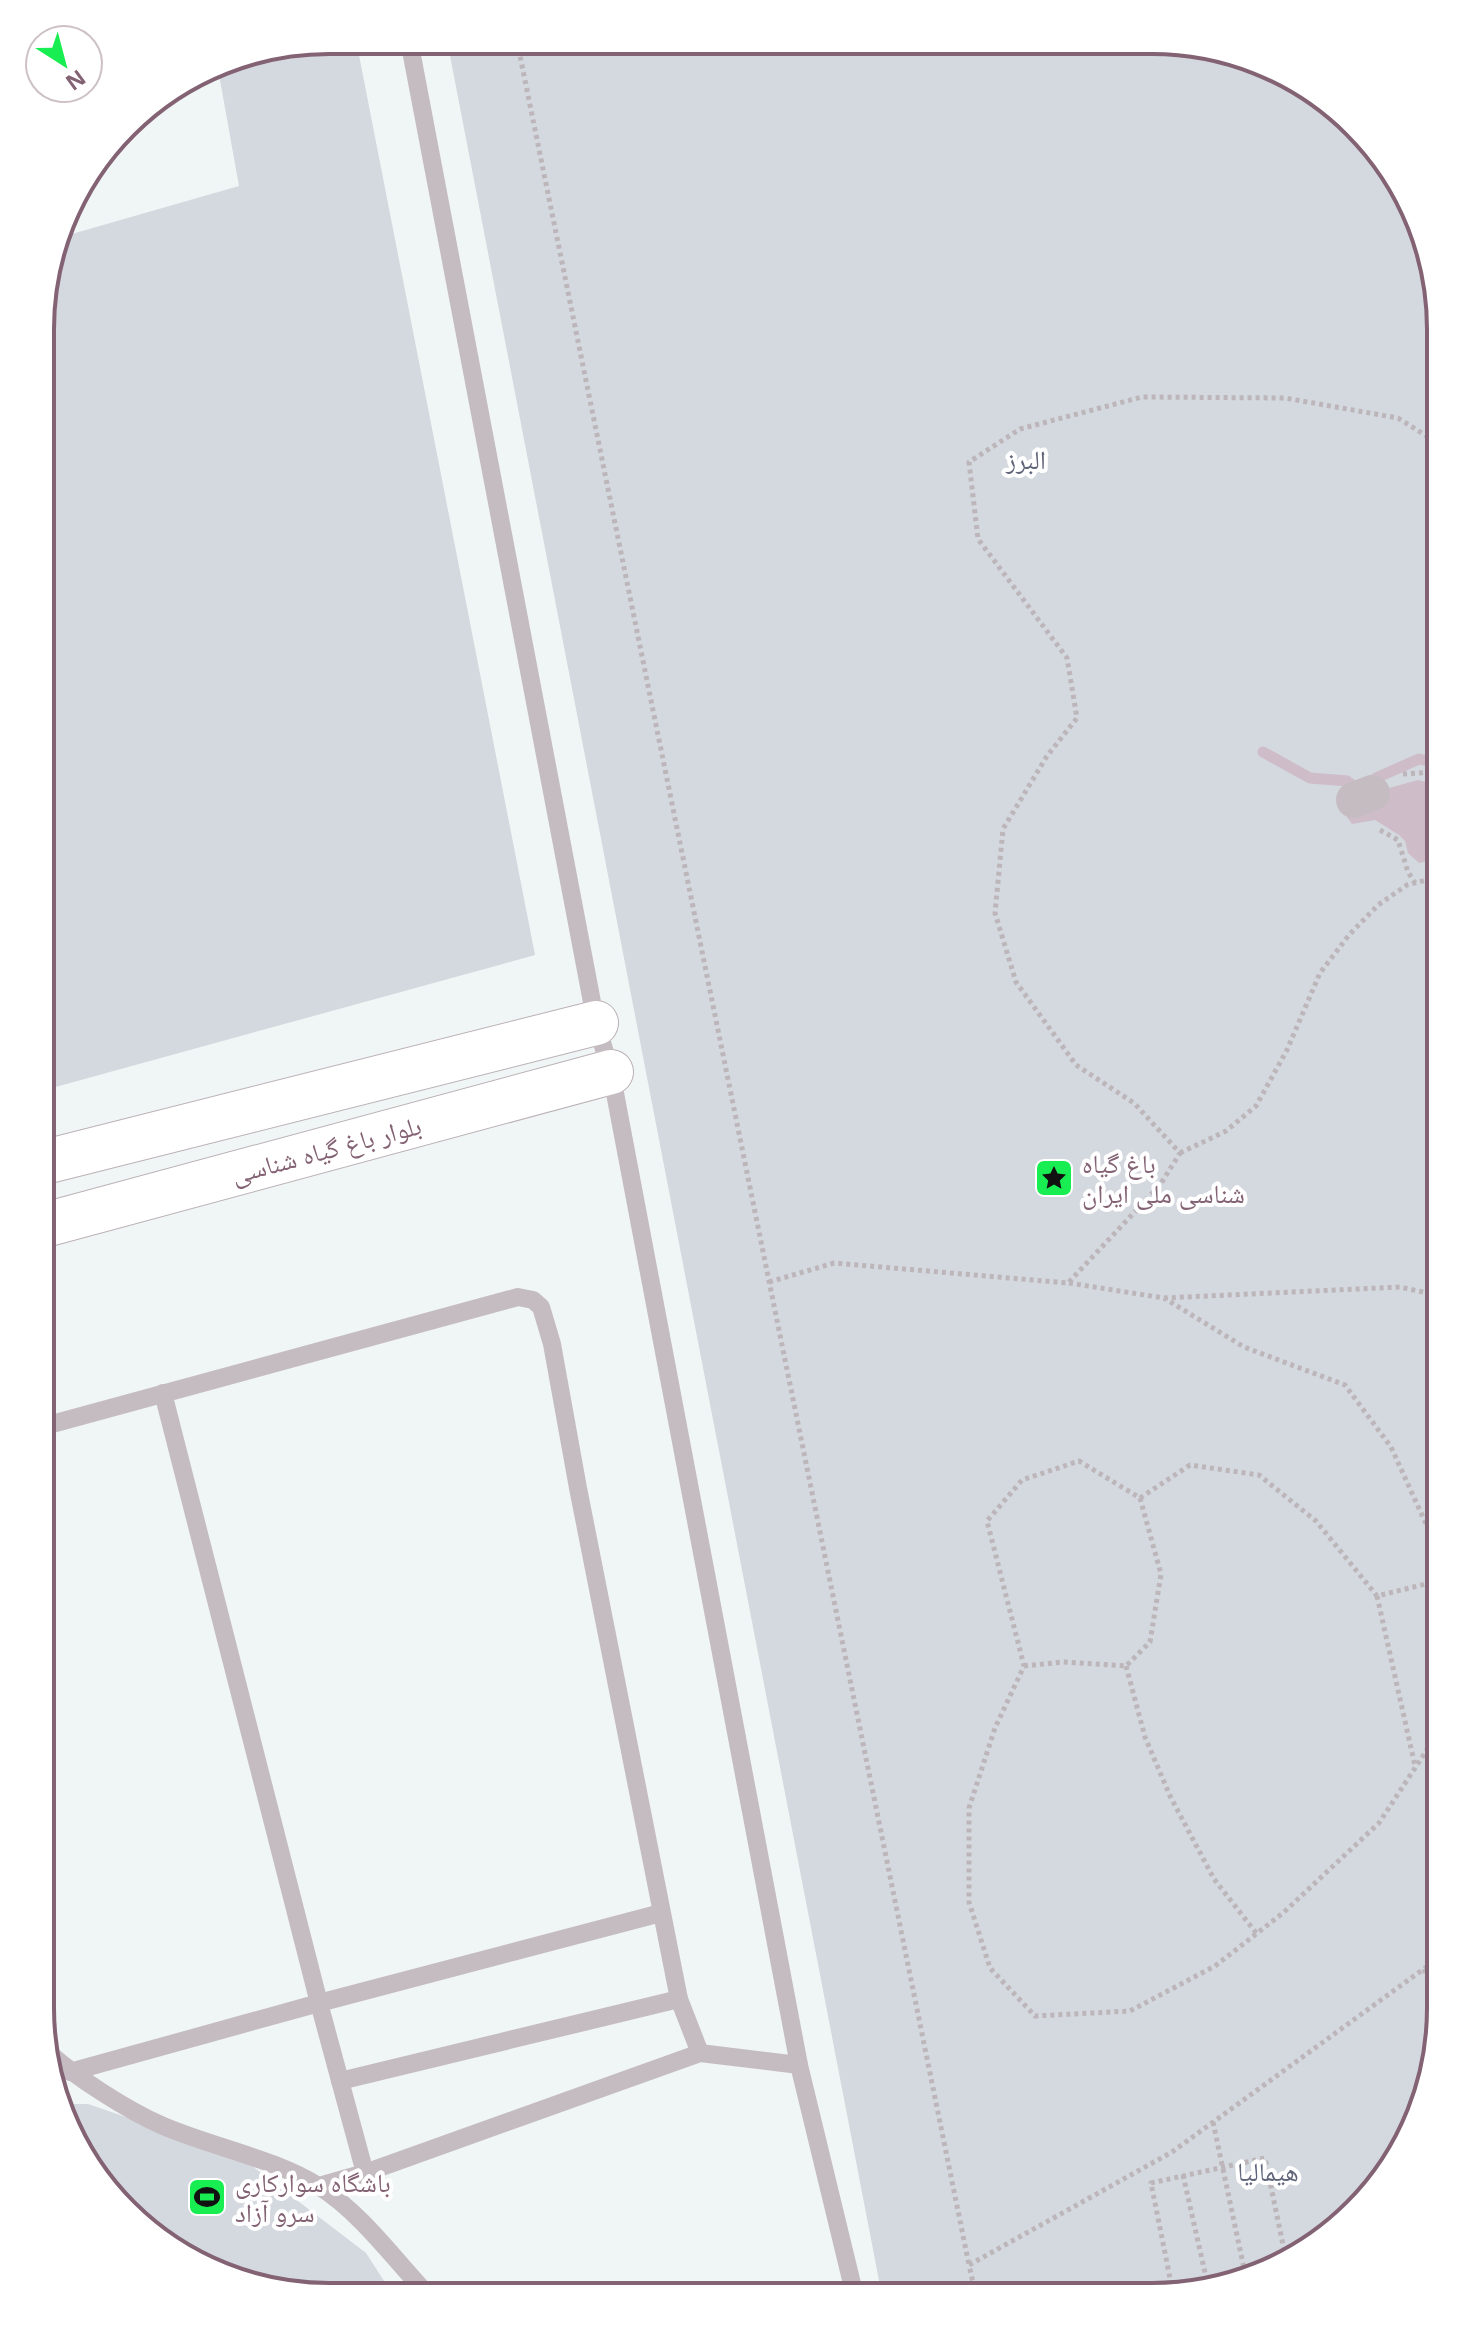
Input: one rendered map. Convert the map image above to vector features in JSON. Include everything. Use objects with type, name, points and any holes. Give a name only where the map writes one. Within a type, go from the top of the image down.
[{"type":"street","points":[[54,1160],[596,1023]]},
{"type":"street","name":"بلوار باغ گیاه شناسی","points":[[54,1222],[611,1072]]},
{"type":"lane","points":[[412,55],[596,1023],[611,1072],[799,2065],[852,2283]]},
{"type":"lane","points":[[54,1423],[518,1297],[533,1300],[541,1307],[552,1344],[679,1999],[700,2053]]},
{"type":"lane","points":[[163,1393],[365,2173]]},
{"type":"lane","points":[[70,2072],[661,1913]]},
{"type":"lane","points":[[340,2081],[679,1999]]},
{"type":"lane","points":[[319,2186],[365,2173],[700,2053],[799,2065]]},
{"type":"lane","points":[[59,2062],[70,2072],[161,2125],[248,2155],[319,2186],[349,2209],[417,2283]]},
{"type":"path","points":[[520,55],[973,2283]]},
{"type":"path","points":[[1180,1153],[1134,1103],[1076,1065],[1016,982],[999,927],[995,913],[1003,829],[1047,756],[1077,718],[1067,658],[978,539],[969,462],[1020,429],[1142,397],[1285,398],[1398,418],[1427,436]]},
{"type":"path","points":[[1363,796],[1345,807],[1343,816],[1348,825],[1356,829],[1373,828],[1398,840],[1408,872],[1415,883]]},
{"type":"path","points":[[1068,1283],[1160,1185],[1180,1153],[1226,1131],[1256,1106],[1287,1050],[1320,973],[1349,935],[1378,905],[1407,885],[1427,882]]},
{"type":"path","points":[[769,1282],[834,1263],[1068,1283],[1164,1298],[1400,1287],[1426,1293]]},
{"type":"path","points":[[1164,1298],[1244,1347],[1345,1385],[1391,1447],[1426,1521]]},
{"type":"path","points":[[1024,1666],[1063,1662],[1126,1666],[1150,1642],[1161,1574],[1140,1498],[1079,1461],[1022,1480],[987,1521],[1024,1666],[995,1728],[969,1808],[969,1902],[990,1968],[1035,2016],[1130,2011],[1215,1966],[1283,1913],[1379,1823],[1426,1751]]},
{"type":"path","points":[[1140,1498],[1190,1465],[1259,1475],[1316,1521],[1377,1596],[1415,1768]]},
{"type":"path","points":[[1377,1596],[1426,1584]]},
{"type":"path","points":[[1126,1666],[1145,1737],[1170,1796],[1214,1879],[1257,1934]]},
{"type":"path","points":[[969,2265],[1172,2152],[1424,1969],[1426,1974]]},
{"type":"path","points":[[1213,2122],[1244,2267]]},
{"type":"path","points":[[1171,2282],[1151,2183],[1265,2158],[1284,2249]]},
{"type":"path","points":[[1183,2175],[1206,2278]]},
{"type":"green space","name":"باغ گیاه‌ شناسی ملی ایران","points":[[1152,54],[1188,56],[1223,63],[1290,91],[1347,134],[1390,191],[1406,224],[1422,275],[1427,329],[1426,2026],[1422,2062],[1399,2130],[1370,2176],[1347,2203],[1320,2226],[1290,2246],[1257,2262],[1223,2274],[1188,2281],[879,2283],[450,55]]},
{"type":"green space","points":[[359,55],[535,955],[54,1087],[54,329],[56,293],[63,258],[71,234],[239,186],[220,77],[275,59]]},
{"type":"green space","name":"باشگاه سوارکاری سرو آزاد","points":[[72,2104],[88,2104],[239,2156],[366,2253],[385,2283],[293,2281],[258,2274],[191,2246],[134,2203],[111,2176],[91,2146]]},
{"type":"shaded area","points":[[1418,780],[1427,782],[1427,861],[1419,863],[1408,853],[1405,841],[1399,835],[1375,820],[1352,824],[1347,817],[1350,811],[1389,788]]},
{"type":"waterway","points":[[1263,752],[1310,778],[1347,781],[1360,791]]},
{"type":"waterway","points":[[1368,786],[1376,778],[1419,759],[1427,761]]},
{"type":"place","name":"باغ گیاه‌ شناسی ملی ایران","points":[[1054,1178]]},
{"type":"place","name":"باشگاه سوارکاری سرو آزاد","points":[[207,2197]]},
{"type":"park label","name":"البرز","points":[[1026,459]]},
{"type":"park label","name":"هیمالیا","points":[[1268,2171]]}]
